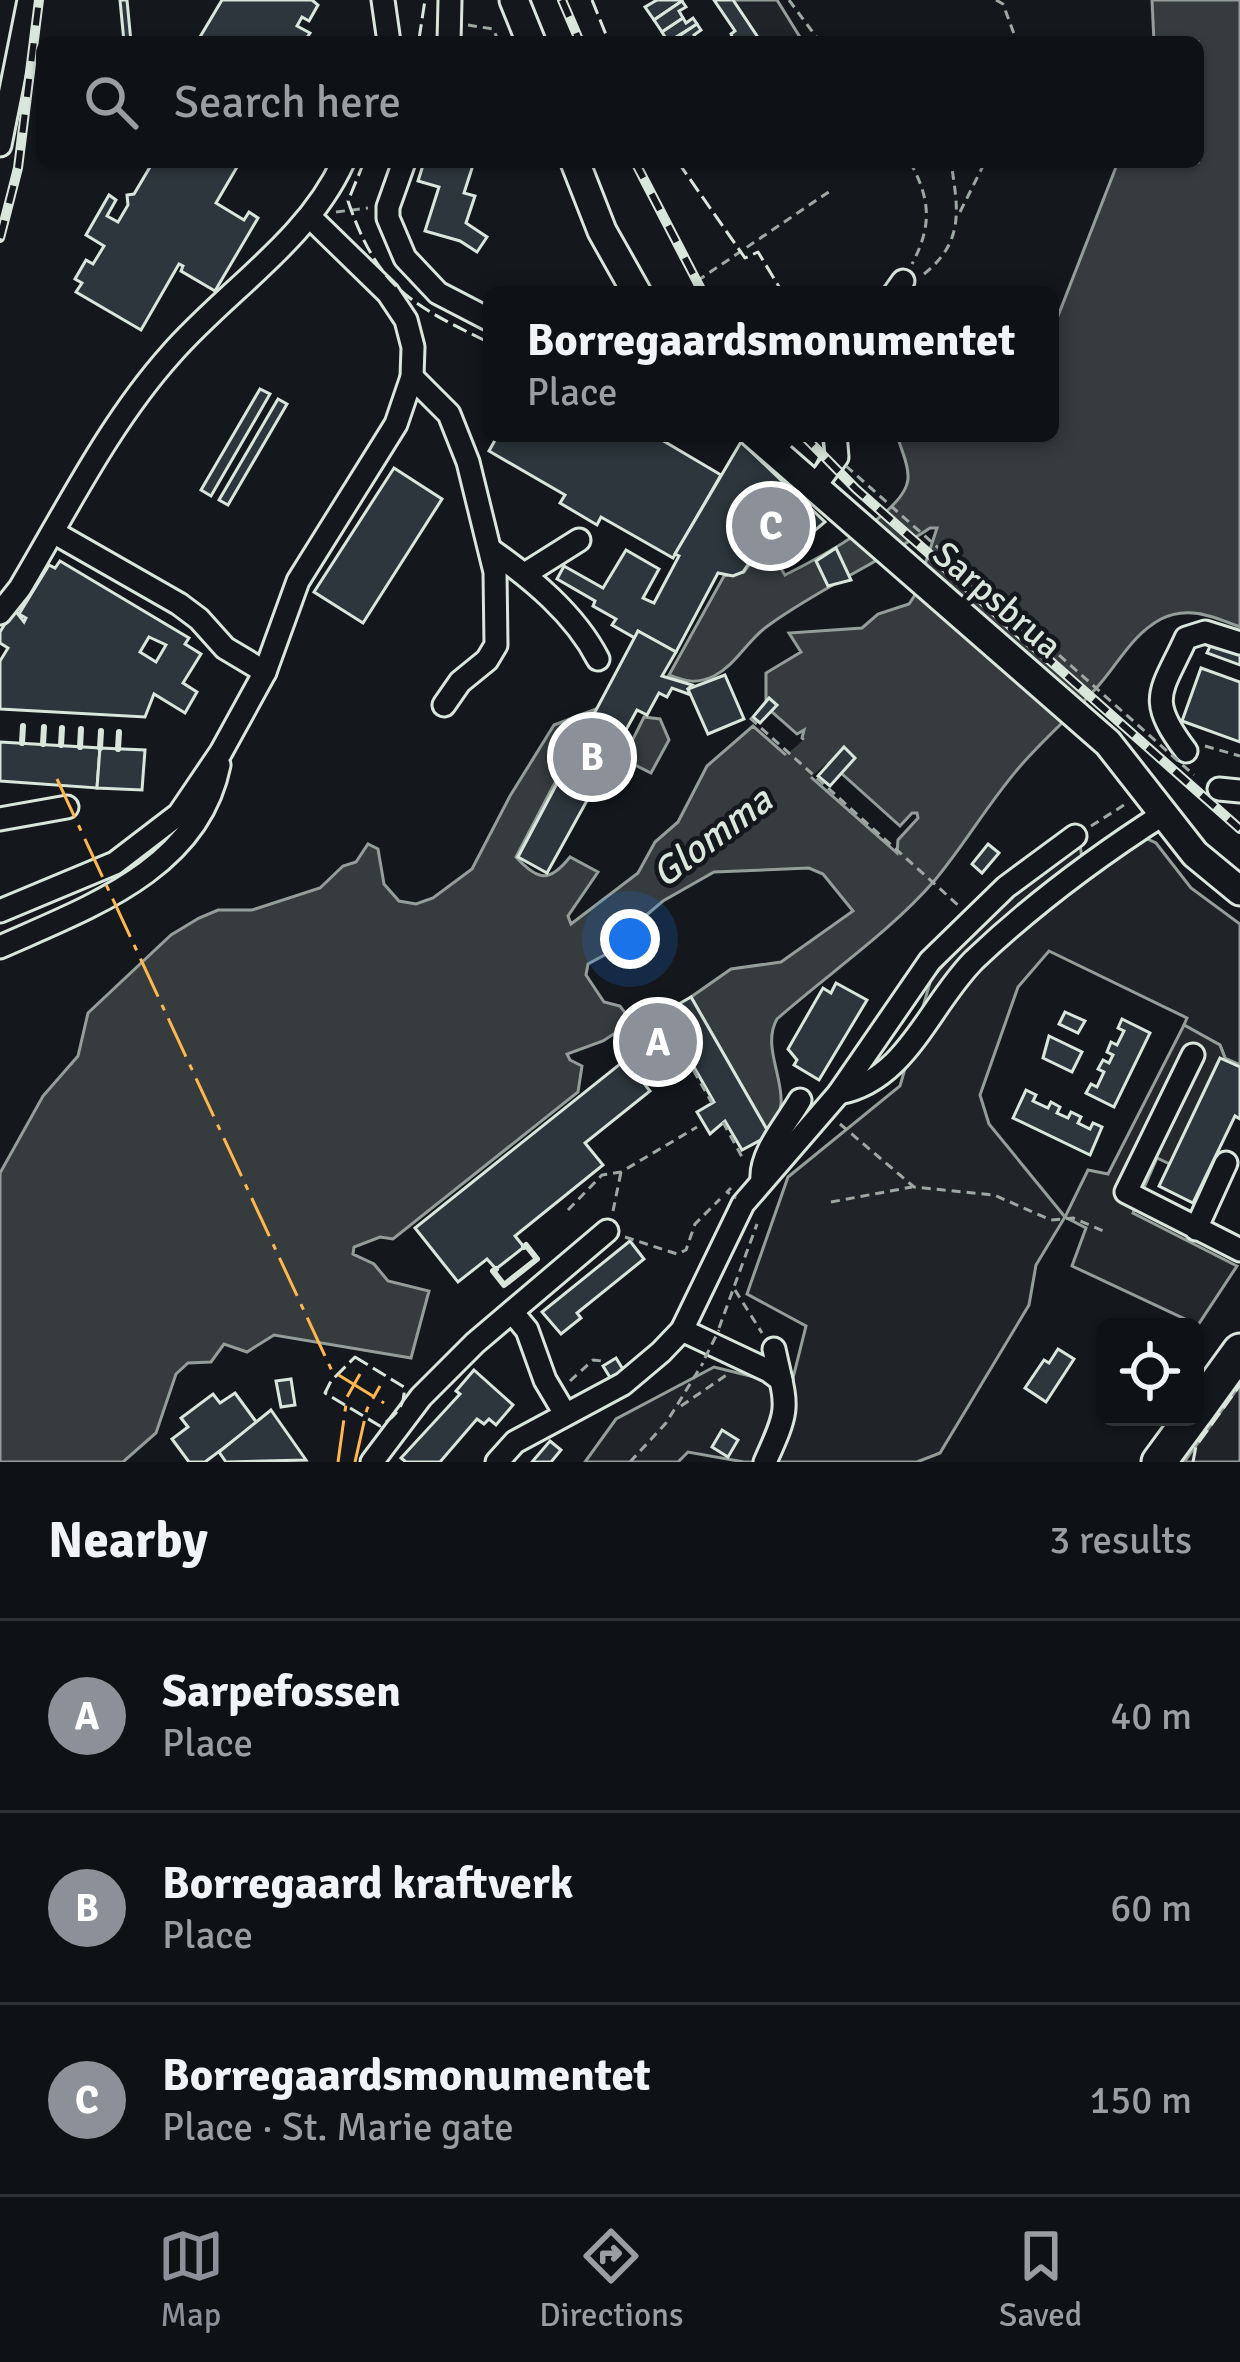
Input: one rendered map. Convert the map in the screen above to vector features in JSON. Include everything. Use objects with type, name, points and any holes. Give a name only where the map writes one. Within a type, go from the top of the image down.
[{"type":"highway","points":[[1204,1401],[1240,1351]]},
{"type":"highway","points":[[1159,1462],[1186,1426]]},
{"type":"main road","points":[[514,0],[529,36]]},
{"type":"main road","points":[[577,168],[602,231],[633,286]]},
{"type":"main road","name":"Sarpsbrua","points":[[763,442],[1108,743],[1195,854],[1240,891]]},
{"type":"street","points":[[0,146],[28,0]]},
{"type":"street","points":[[383,0],[388,36]]},
{"type":"street","points":[[449,36],[450,0]]},
{"type":"street","points":[[0,613],[139,394],[171,354],[310,218],[340,168]]},
{"type":"street","points":[[402,168],[388,218],[406,258],[438,293],[483,316]]},
{"type":"street","points":[[0,911],[95,872],[150,839],[179,814],[266,672],[298,581],[397,424],[412,377],[413,347],[406,320],[388,293],[310,218]]},
{"type":"street","points":[[412,377],[449,414],[468,462],[491,550],[496,645],[444,705]]},
{"type":"street","points":[[815,486],[837,457],[836,442]]},
{"type":"street","points":[[53,532],[179,604],[224,648],[266,672]]},
{"type":"street","points":[[525,574],[579,540]]},
{"type":"street","points":[[491,550],[525,574],[580,629],[598,659]]},
{"type":"street","points":[[1186,751],[1165,720],[1160,695],[1186,638],[1205,632],[1240,644]]},
{"type":"street","points":[[0,947],[97,906],[155,865],[200,822],[213,793],[221,752]]},
{"type":"street","points":[[0,819],[67,807]]},
{"type":"street","points":[[839,1093],[860,1089],[901,1059],[970,964],[1026,913],[1083,866],[1165,813]]},
{"type":"street","points":[[763,1170],[825,1112],[930,961],[1006,887],[1075,836]]},
{"type":"street","points":[[1193,1055],[1126,1192],[1240,1250]]},
{"type":"street","points":[[497,1462],[560,1403],[623,1384],[682,1330],[732,1222],[800,1100]]},
{"type":"street","points":[[1196,1229],[1226,1162]]},
{"type":"street","points":[[372,1462],[421,1397],[607,1231]]},
{"type":"street","points":[[512,1312],[527,1330],[545,1380],[560,1403]]},
{"type":"street","points":[[682,1330],[781,1380]]},
{"type":"street","points":[[765,1462],[785,1418],[787,1399],[774,1349]]},
{"type":"path","points":[[789,0],[816,36]]},
{"type":"path","points":[[996,0],[1003,4],[1015,36]]},
{"type":"path","points":[[485,28],[493,29],[497,36]]},
{"type":"path","points":[[899,286],[925,239],[928,222],[928,205],[913,168]]},
{"type":"path","points":[[952,168],[959,213]]},
{"type":"path","points":[[902,286],[928,272],[941,257],[983,168]]},
{"type":"path","points":[[697,281],[833,189]]},
{"type":"path","points":[[310,218],[388,207]]},
{"type":"path","points":[[846,466],[1194,775]]},
{"type":"path","points":[[750,718],[973,918]]},
{"type":"path","points":[[1186,751],[1212,747],[1240,756]]},
{"type":"path","points":[[1075,836],[1132,799]]},
{"type":"path","points":[[672,1052],[686,1057],[712,1103]]},
{"type":"path","points":[[825,1112],[914,1186]]},
{"type":"path","points":[[621,1172],[621,1189],[607,1231],[677,1254],[686,1250],[695,1224],[717,1201],[763,1170],[723,1122]]},
{"type":"path","points":[[568,1210],[602,1175],[621,1172],[697,1127]]},
{"type":"path","points":[[831,1202],[914,1186],[994,1195],[1051,1220],[1073,1218],[1106,1232]]},
{"type":"path","points":[[731,1188],[727,1192],[736,1198]]},
{"type":"path","points":[[630,1462],[675,1411],[705,1358],[758,1222]]},
{"type":"path","points":[[734,1288],[774,1349]]},
{"type":"path","points":[[560,1403],[593,1360],[602,1360]]},
{"type":"path","points":[[675,1411],[747,1360]]},
{"type":"shaded area","points":[[733,0],[777,0],[799,36],[757,36]]},
{"type":"shaded area","points":[[1143,837],[1156,843],[1191,888],[1240,924],[1240,1065],[1225,1058],[1220,1045],[1184,1025],[1187,1018],[1049,951],[1018,987],[980,1095],[989,1124],[1065,1217],[1036,1265],[1029,1305],[940,1453],[917,1462],[744,1462],[688,1452],[678,1462],[585,1462],[616,1419],[714,1367],[791,1386],[806,1326],[747,1294],[788,1177],[900,1086],[931,979],[1011,894],[1080,844],[1084,874]]},
{"type":"shaded area","points":[[1184,1025],[1220,1045],[1225,1058],[1174,1166],[1157,1158],[1133,1213],[1237,1266],[1203,1318],[1183,1318],[1072,1266],[1086,1228],[1065,1217],[1088,1170],[1108,1174]]},
{"type":"shaded area","points":[[1240,1385],[1240,1462],[1184,1462]]},
{"type":"water","points":[[1152,0],[1240,0],[1240,627],[1201,614],[1181,613],[1161,619],[1142,633],[1011,777],[917,899],[777,1019],[772,1047],[781,1105],[768,1131],[691,997],[731,969],[781,962],[853,911],[823,874],[809,868],[714,872],[663,901],[643,918],[636,938],[588,964],[586,975],[604,1002],[620,1006],[632,1022],[603,1041],[567,1054],[582,1066],[578,1092],[393,1239],[380,1237],[354,1247],[353,1254],[374,1264],[388,1281],[429,1291],[411,1358],[274,1335],[247,1352],[224,1344],[211,1362],[188,1363],[176,1374],[156,1433],[123,1462],[0,1462],[0,1173],[43,1096],[78,1056],[88,1013],[171,935],[218,910],[252,910],[320,888],[343,866],[356,862],[368,844],[378,849],[384,884],[399,901],[416,904],[433,898],[472,869],[554,725],[593,710],[516,857],[538,875],[550,875],[570,857],[598,872],[568,916],[571,924],[638,873],[655,842],[678,822],[707,766],[753,726],[897,853],[898,840],[918,818],[917,813],[900,826],[841,773],[844,748],[830,763],[802,738],[804,730],[797,734],[771,711],[776,705],[766,702],[766,673],[801,652],[789,633],[862,628],[878,614],[909,604],[937,528],[788,612],[714,676],[692,681],[669,675],[724,576],[744,572],[753,560],[780,567],[785,575],[857,534],[893,505],[908,478],[900,442],[1059,442],[1059,313],[1116,168],[1204,168],[1204,36],[1154,36]]},
{"type":"water","points":[[644,717],[660,719],[669,740],[651,773],[623,759]]},
{"type":"building","points":[[120,0],[127,0],[130,36],[123,36]]},
{"type":"building","points":[[222,0],[312,0],[318,5],[309,21],[302,17],[297,26],[308,36],[201,36]]},
{"type":"building","points":[[657,0],[682,1],[654,20],[645,7]]},
{"type":"building","points":[[714,0],[733,0],[757,36],[732,36],[735,31]]},
{"type":"building","points":[[682,1],[686,7],[679,11],[683,18],[662,32],[654,20]]},
{"type":"building","points":[[683,18],[686,23],[693,18],[697,24],[678,36],[662,32]]},
{"type":"building","points":[[697,24],[701,30],[694,36],[679,36]]},
{"type":"building","points":[[149,168],[236,168],[216,203],[244,220],[249,212],[258,218],[215,291],[181,271],[179,264],[141,330],[76,292],[82,283],[75,279],[86,260],[93,264],[104,246],[86,235],[109,195],[116,200],[107,216],[118,222],[128,205],[127,195],[134,194]]},
{"type":"building","points":[[422,168],[472,168],[464,193],[475,196],[466,223],[487,237],[477,252],[460,241],[425,231],[439,187],[418,181]]},
{"type":"building","points":[[260,389],[270,394],[211,496],[201,490]]},
{"type":"building","points":[[278,399],[287,404],[228,505],[219,500]]},
{"type":"building","points":[[494,442],[665,442],[721,475],[673,558],[601,517],[597,525],[560,503],[565,495],[489,451]]},
{"type":"building","points":[[741,442],[825,522],[787,554],[772,558],[755,554],[743,572],[718,573],[676,652],[638,631],[635,638],[612,625],[616,619],[593,606],[595,601],[557,579],[564,566],[603,588],[626,550],[659,569],[643,598],[654,603],[679,556],[675,554]]},
{"type":"building","points":[[394,468],[442,499],[363,623],[314,592]]},
{"type":"building","points":[[836,548],[851,580],[828,586],[816,561]]},
{"type":"building","points":[[60,561],[189,638],[185,644],[201,654],[183,683],[197,692],[185,713],[154,694],[145,717],[0,709],[0,661],[8,648],[0,643],[0,632],[14,609],[24,622],[26,618],[19,614],[49,565],[55,568]],"holes":[[[149,637],[166,645],[156,662],[140,652]]]},
{"type":"building","points":[[638,631],[676,652],[662,676],[692,685],[691,695],[672,688],[667,697],[659,693],[647,715],[637,710],[547,873],[518,857]]},
{"type":"building","points":[[1212,642],[1240,652],[1240,665],[1207,653]]},
{"type":"building","points":[[1201,668],[1240,682],[1240,742],[1182,721]]},
{"type":"building","points":[[725,675],[744,719],[708,734],[688,689]]},
{"type":"building","points":[[769,698],[777,705],[760,723],[753,717]]},
{"type":"building","points":[[0,742],[100,748],[97,788],[0,781]]},
{"type":"building","points":[[844,747],[855,758],[830,786],[818,776]]},
{"type":"building","points":[[100,748],[145,750],[142,790],[97,788]]},
{"type":"building","points":[[988,844],[999,853],[982,873],[972,864]]},
{"type":"building","points":[[836,983],[867,1000],[819,1080],[794,1065],[797,1060],[788,1049],[823,988],[831,993]]},
{"type":"building","points":[[691,997],[770,1135],[742,1150],[725,1121],[710,1134],[697,1112],[714,1102],[663,1013]]},
{"type":"building","points":[[1065,1012],[1085,1021],[1078,1033],[1059,1024]]},
{"type":"building","points":[[1122,1019],[1150,1033],[1114,1107],[1086,1093],[1091,1084],[1097,1087],[1104,1072],[1098,1069],[1113,1055],[1107,1052],[1124,1031],[1118,1028]]},
{"type":"building","points":[[1049,1036],[1082,1052],[1072,1072],[1043,1058]]},
{"type":"building","points":[[1220,1058],[1240,1067],[1240,1119],[1235,1116],[1193,1203],[1159,1186]]},
{"type":"building","points":[[625,1060],[650,1091],[585,1143],[603,1165],[515,1236],[524,1247],[496,1269],[487,1259],[458,1282],[415,1228]]},
{"type":"building","points":[[1026,1090],[1036,1095],[1033,1101],[1060,1107],[1057,1113],[1068,1118],[1071,1112],[1090,1129],[1093,1123],[1102,1127],[1090,1155],[1013,1118]]},
{"type":"building","points":[[630,1241],[644,1259],[577,1313],[581,1318],[561,1334],[542,1312]]},
{"type":"building","points":[[1058,1349],[1074,1359],[1046,1402],[1025,1388]]},
{"type":"building","points":[[616,1358],[624,1371],[611,1379],[603,1366]]},
{"type":"building","points":[[474,1370],[513,1405],[496,1425],[489,1419],[484,1424],[477,1419],[440,1462],[406,1462],[401,1458],[460,1394],[456,1391]]},
{"type":"building","points":[[291,1379],[295,1405],[281,1407],[276,1381]]},
{"type":"building","points":[[235,1393],[257,1423],[205,1462],[189,1462],[172,1439],[188,1427],[181,1418],[213,1394],[220,1403]]},
{"type":"building","points":[[271,1410],[306,1460],[226,1462],[219,1452]]},
{"type":"building","points":[[722,1430],[738,1440],[728,1457],[712,1447]]},
{"type":"building","points":[[550,1441],[561,1450],[551,1462],[532,1462]]},
{"type":"waterway","name":"Glomma","points":[[767,793],[851,721]]},
{"type":"railway","points":[[0,238],[18,168],[39,0]]},
{"type":"railway","points":[[562,0],[577,36]]},
{"type":"railway","points":[[638,168],[699,286]]},
{"type":"railway","points":[[810,442],[856,489],[1240,829]]},
{"type":"fence","points":[[419,36],[425,0]]},
{"type":"fence","points":[[592,0],[607,36]]},
{"type":"fence","points":[[362,168],[348,201],[386,275],[419,305],[483,340]]},
{"type":"fence","points":[[682,168],[745,258],[758,252],[779,286]]},
{"type":"fence","points":[[815,466],[823,442]]},
{"type":"fence","points":[[355,1357],[404,1387],[398,1410],[380,1426],[325,1393],[355,1357]]},
{"type":"fence","points":[[1193,1462],[1196,1446],[1240,1385]]},
{"type":"wall","points":[[22,743],[23,726]]},
{"type":"wall","points":[[43,744],[44,727]]},
{"type":"wall","points":[[61,745],[62,728]]},
{"type":"wall","points":[[80,747],[81,729]]},
{"type":"wall","points":[[100,748],[101,731]]},
{"type":"wall","points":[[118,749],[119,732]]},
{"type":"wall","points":[[496,1269],[504,1285],[537,1259],[524,1247]]},
{"type":"power","points":[[57,779],[332,1371],[384,1403]]},
{"type":"power","points":[[338,1462],[347,1397],[360,1374]]},
{"type":"power","points":[[355,1462],[367,1409],[380,1386]]},
{"type":"place","name":"Borregaardsmonumentet","points":[[771,526]]},
{"type":"place","name":"Borregaard kraftverk","points":[[592,757]]},
{"type":"place","name":"Sarpefossen","points":[[658,1042]]}]
